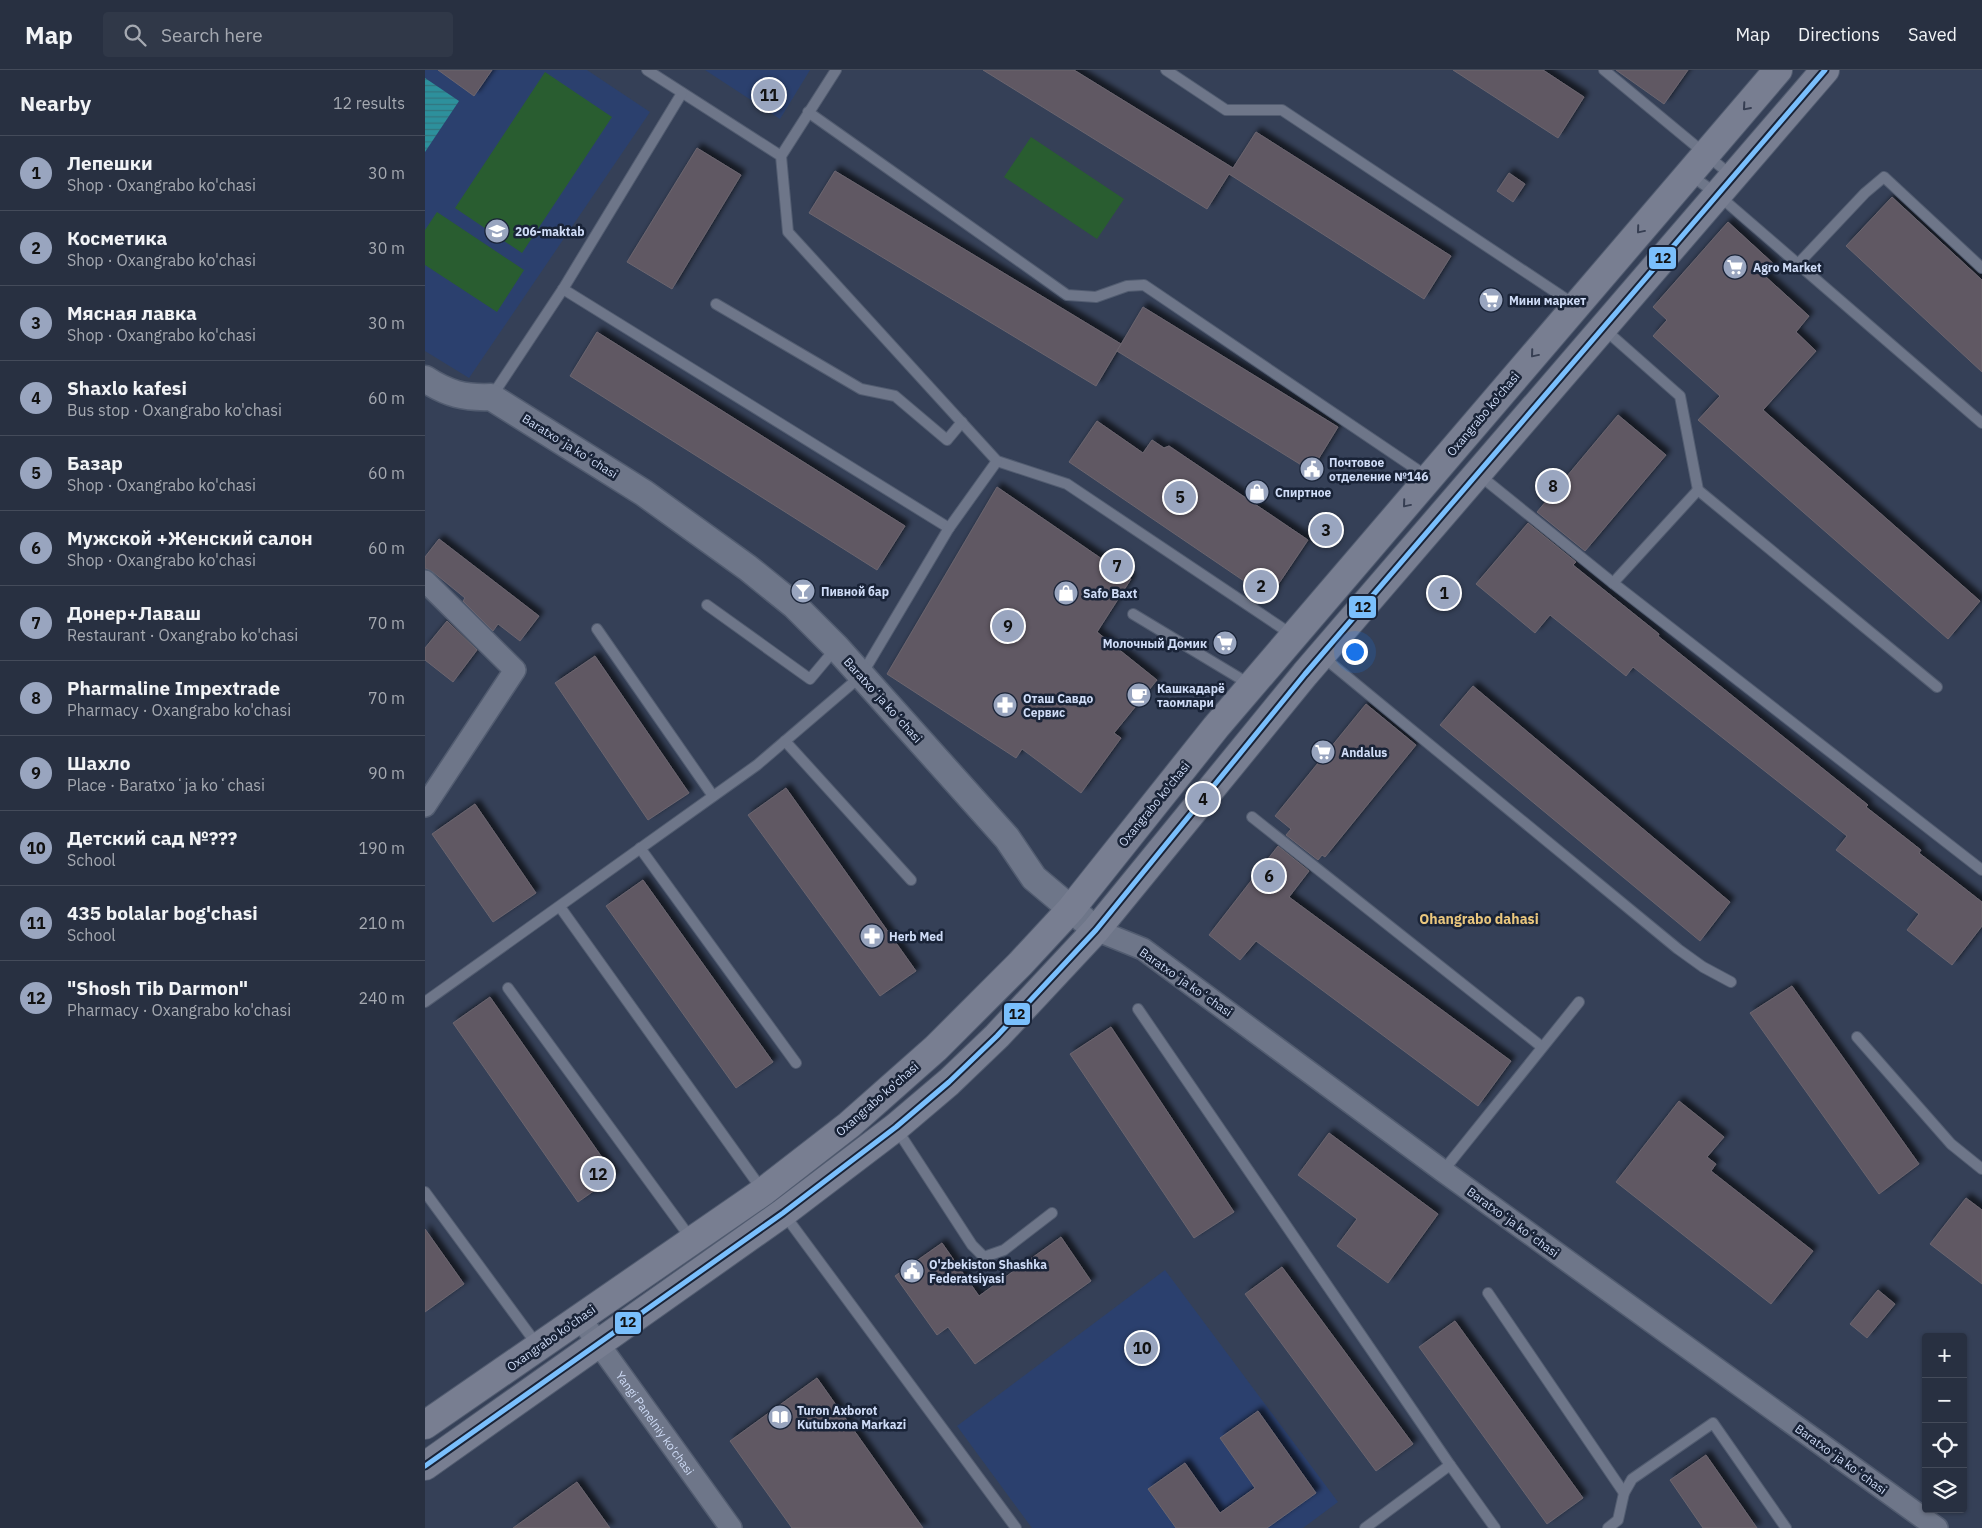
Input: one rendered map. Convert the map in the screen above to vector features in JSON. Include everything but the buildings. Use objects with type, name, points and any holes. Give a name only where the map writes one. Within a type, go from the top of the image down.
[{"type":"main road","name":"Oxangrabo ko'chasi","points":[[425,1425],[764,1191],[849,1125],[936,1048],[1020,964],[1071,909],[1252,685],[1777,70]]},
{"type":"main road","points":[[425,1466],[783,1213],[895,1127],[949,1082],[997,1036],[1096,930],[1322,655],[1724,185],[1825,70]]},
{"type":"street","points":[[425,379],[442,390],[460,395],[491,397]]},
{"type":"street","name":"Baratxoʻja koʻchasi","points":[[491,397],[652,499],[748,568],[795,606],[836,647],[1007,838],[1035,878],[1096,930],[1143,950],[1443,1171],[1937,1528]]},
{"type":"street","points":[[425,581],[515,670],[433,780],[425,806]]},
{"type":"street","points":[[1294,636],[1322,655]]},
{"type":"street","name":"Yangi Panelniy ko'chasi","points":[[580,1318],[731,1528]]},
{"type":"lane","points":[[647,70],[781,156]]},
{"type":"lane","points":[[836,70],[781,156],[788,232],[997,461],[1067,484],[1294,636]]},
{"type":"lane","points":[[1166,70],[1226,110],[1282,110],[1575,306]]},
{"type":"lane","points":[[1604,70],[1697,164],[1724,185],[1798,264],[1982,423]]},
{"type":"lane","points":[[491,397],[563,289],[682,93]]},
{"type":"lane","points":[[808,112],[1067,295],[1096,297],[1127,286],[1144,285],[1429,478]]},
{"type":"lane","points":[[1697,164],[1724,185]]},
{"type":"lane","points":[[1798,264],[1865,193],[1884,177],[1982,268]]},
{"type":"lane","points":[[563,289],[949,528]]},
{"type":"lane","points":[[716,304],[861,389],[895,396],[947,440],[962,422]]},
{"type":"lane","points":[[1603,328],[1680,396],[1698,490],[1937,686]]},
{"type":"lane","points":[[425,1002],[757,765],[861,676],[949,528],[997,461]]},
{"type":"lane","points":[[1478,473],[1613,583],[1982,870]]},
{"type":"lane","points":[[1613,583],[1698,490]]},
{"type":"lane","points":[[707,604],[810,679],[836,647]]},
{"type":"lane","points":[[1133,614],[1252,685]]},
{"type":"lane","points":[[597,629],[713,796]]},
{"type":"lane","points":[[1322,655],[1679,949],[1703,967],[1731,982]]},
{"type":"lane","points":[[785,741],[911,880]]},
{"type":"lane","points":[[1252,817],[1542,1047]]},
{"type":"lane","points":[[640,848],[795,1063]]},
{"type":"lane","points":[[560,907],[764,1191]]},
{"type":"lane","points":[[508,988],[692,1241]]},
{"type":"lane","points":[[1443,1171],[1579,1002]]},
{"type":"lane","points":[[1138,1009],[1495,1528]]},
{"type":"lane","points":[[1857,1037],[1951,1144],[1982,1169]]},
{"type":"lane","points":[[895,1127],[972,1245],[984,1258],[1005,1250],[1053,1213]]},
{"type":"lane","points":[[425,1192],[539,1346]]},
{"type":"lane","points":[[783,1213],[1016,1528]]},
{"type":"lane","points":[[1488,1293],[1624,1493]]},
{"type":"lane","points":[[1608,1528],[1618,1520],[1624,1493],[1632,1479],[1713,1423],[1786,1528]]},
{"type":"lane","points":[[1365,1528],[1450,1465]]},
{"type":"shaded area","name":"206-maktab","points":[[425,70],[587,70],[650,112],[469,378],[425,351]]},
{"type":"shaded area","points":[[705,70],[810,70],[780,119]]},
{"type":"shaded area","points":[[545,72],[612,117],[522,253],[455,208]]},
{"type":"shaded area","points":[[425,78],[459,101],[425,152]]},
{"type":"shaded area","points":[[1031,137],[1124,199],[1097,239],[1004,177]]},
{"type":"shaded area","points":[[437,212],[524,270],[497,312],[425,265],[425,230]]},
{"type":"shaded area","points":[[1165,1270],[1338,1502],[1303,1528],[1032,1528],[957,1426]]},
{"type":"transit line","name":"12","points":[[425,1466],[783,1213],[896,1127],[949,1082],[997,1036],[1096,930],[1305,674],[1825,70]]},
{"type":"place","name":"435 bolalar bog'chasi","points":[[769,95]]},
{"type":"place","name":"206-maktab","points":[[497,231]]},
{"type":"place","name":"Agro Market","points":[[1735,267]]},
{"type":"place","name":"Мини маркет","points":[[1491,300]]},
{"type":"place","name":"Почтовое отделение №146","points":[[1312,469]]},
{"type":"place","name":"Pharmaline Impextrade","points":[[1553,486]]},
{"type":"place","name":"Спиртное","points":[[1257,492]]},
{"type":"place","name":"Базар","points":[[1180,497]]},
{"type":"place","name":"Мясная лавка","points":[[1326,530]]},
{"type":"place","name":"Донер+Лаваш","points":[[1117,566]]},
{"type":"place","name":"Косметика","points":[[1261,586]]},
{"type":"place","name":"Пивной бар","points":[[803,591]]},
{"type":"place","name":"Safo Baxt","points":[[1066,593]]},
{"type":"place","name":"Лепешки","points":[[1444,593]]},
{"type":"place","name":"Шахло","points":[[1008,626]]},
{"type":"place","name":"Молочный Домик","points":[[1225,643]]},
{"type":"place","name":"Кашкадарё таомлари","points":[[1139,695]]},
{"type":"place","name":"Оташ Савдо Сервис","points":[[1005,705]]},
{"type":"place","name":"Andalus","points":[[1323,752]]},
{"type":"place","name":"Shaxlo kafesi","points":[[1203,799]]},
{"type":"place","name":"Мужской +Женский салон","points":[[1269,876]]},
{"type":"place","name":"Herb Med","points":[[872,936]]},
{"type":"place","name":"\"Shosh Tib Darmon\"","points":[[598,1174]]},
{"type":"place","name":"O'zbekiston Shashka Federatsiyasi","points":[[912,1271]]},
{"type":"place","name":"Детский сад №???","points":[[1142,1348]]},
{"type":"place","name":"Turon Axborot Kutubxona Markazi","points":[[780,1417]]},
{"type":"district","name":"Ohangrabo dahasi","points":[[1479,919]]}]
